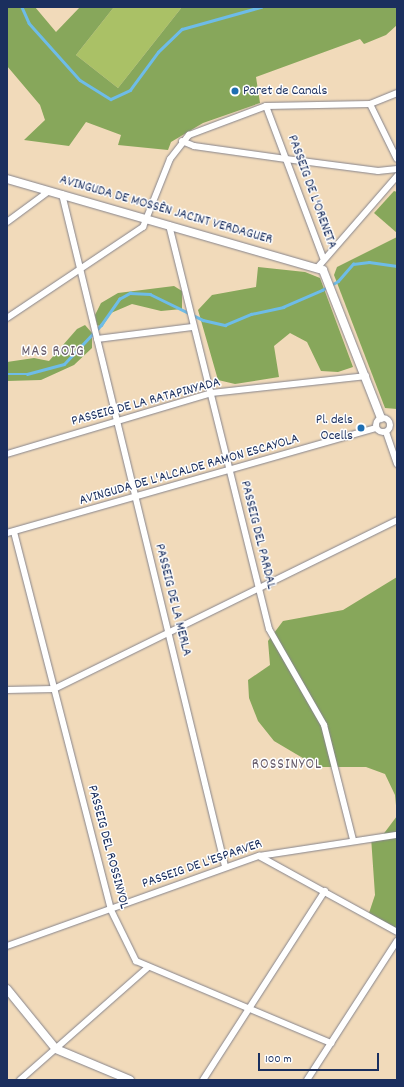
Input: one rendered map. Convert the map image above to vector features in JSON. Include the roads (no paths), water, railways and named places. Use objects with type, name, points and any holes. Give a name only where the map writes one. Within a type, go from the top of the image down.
[{"type":"street","points":[[7,318],[80,271],[149,219],[170,159],[182,141],[266,106],[370,104],[397,93]]},
{"type":"street","points":[[370,104],[397,159]]},
{"type":"street","name":"PASSEIG DE L'ORENETA","points":[[266,106],[323,258],[318,267],[331,284],[381,418]]},
{"type":"street","points":[[182,141],[194,146],[378,171],[397,169]]},
{"type":"street","points":[[323,258],[397,176]]},
{"type":"street","name":"AVINGUDA DE MOSSÈN JACINT VERDAGUER","points":[[7,179],[318,267]]},
{"type":"street","points":[[7,222],[49,191]]},
{"type":"street","name":"PASSEIG DE LA MERLA","points":[[62,194],[225,866]]},
{"type":"street","name":"PASSEIG DEL PARDAL","points":[[168,225],[192,327],[230,471],[269,629],[324,725],[353,840]]},
{"type":"street","points":[[97,339],[192,327]]},
{"type":"street","name":"PASSEIG DE LA RATAPINYADA","points":[[7,454],[210,394],[366,376]]},
{"type":"street","points":[[386,432],[394,423],[381,418],[376,428],[386,432],[397,464]]},
{"type":"street","name":"AVINGUDA DE L'ALCALDE RAMON ESCAYOLA","points":[[7,533],[136,498],[376,428]]},
{"type":"street","points":[[7,690],[54,689],[397,520]]},
{"type":"street","name":"PASSEIG DEL ROSSINYOL","points":[[14,532],[111,910],[136,961],[331,1043]]},
{"type":"street","name":"PASSEIG DE L'ESPARVER","points":[[7,946],[111,910],[225,866],[258,856],[353,840],[397,835]]},
{"type":"street","points":[[258,856],[325,891],[397,932]]},
{"type":"street","points":[[203,1080],[248,1008],[325,891]]},
{"type":"street","points":[[307,1080],[397,941]]},
{"type":"street","points":[[20,1080],[148,967]]},
{"type":"street","points":[[7,989],[56,1049],[130,1080]]},
{"type":"waterway","points":[[22,7],[29,23],[80,80],[111,99],[130,90],[158,52],[182,29],[261,7]]},
{"type":"waterway","points":[[7,374],[27,374],[64,364],[101,325],[119,299],[130,293],[150,294],[203,320],[225,325],[251,314],[283,307],[322,290],[338,281],[353,264],[369,262],[397,266]]},
{"type":"place","name":"Paret de Canals","points":[[235,91]]},
{"type":"place","name":"Pl. dels Ocells","points":[[361,428]]},
{"type":"district","name":"MAS ROIG","points":[[53,353]]},
{"type":"district","name":"ROSSINYOL","points":[[287,766]]}]
